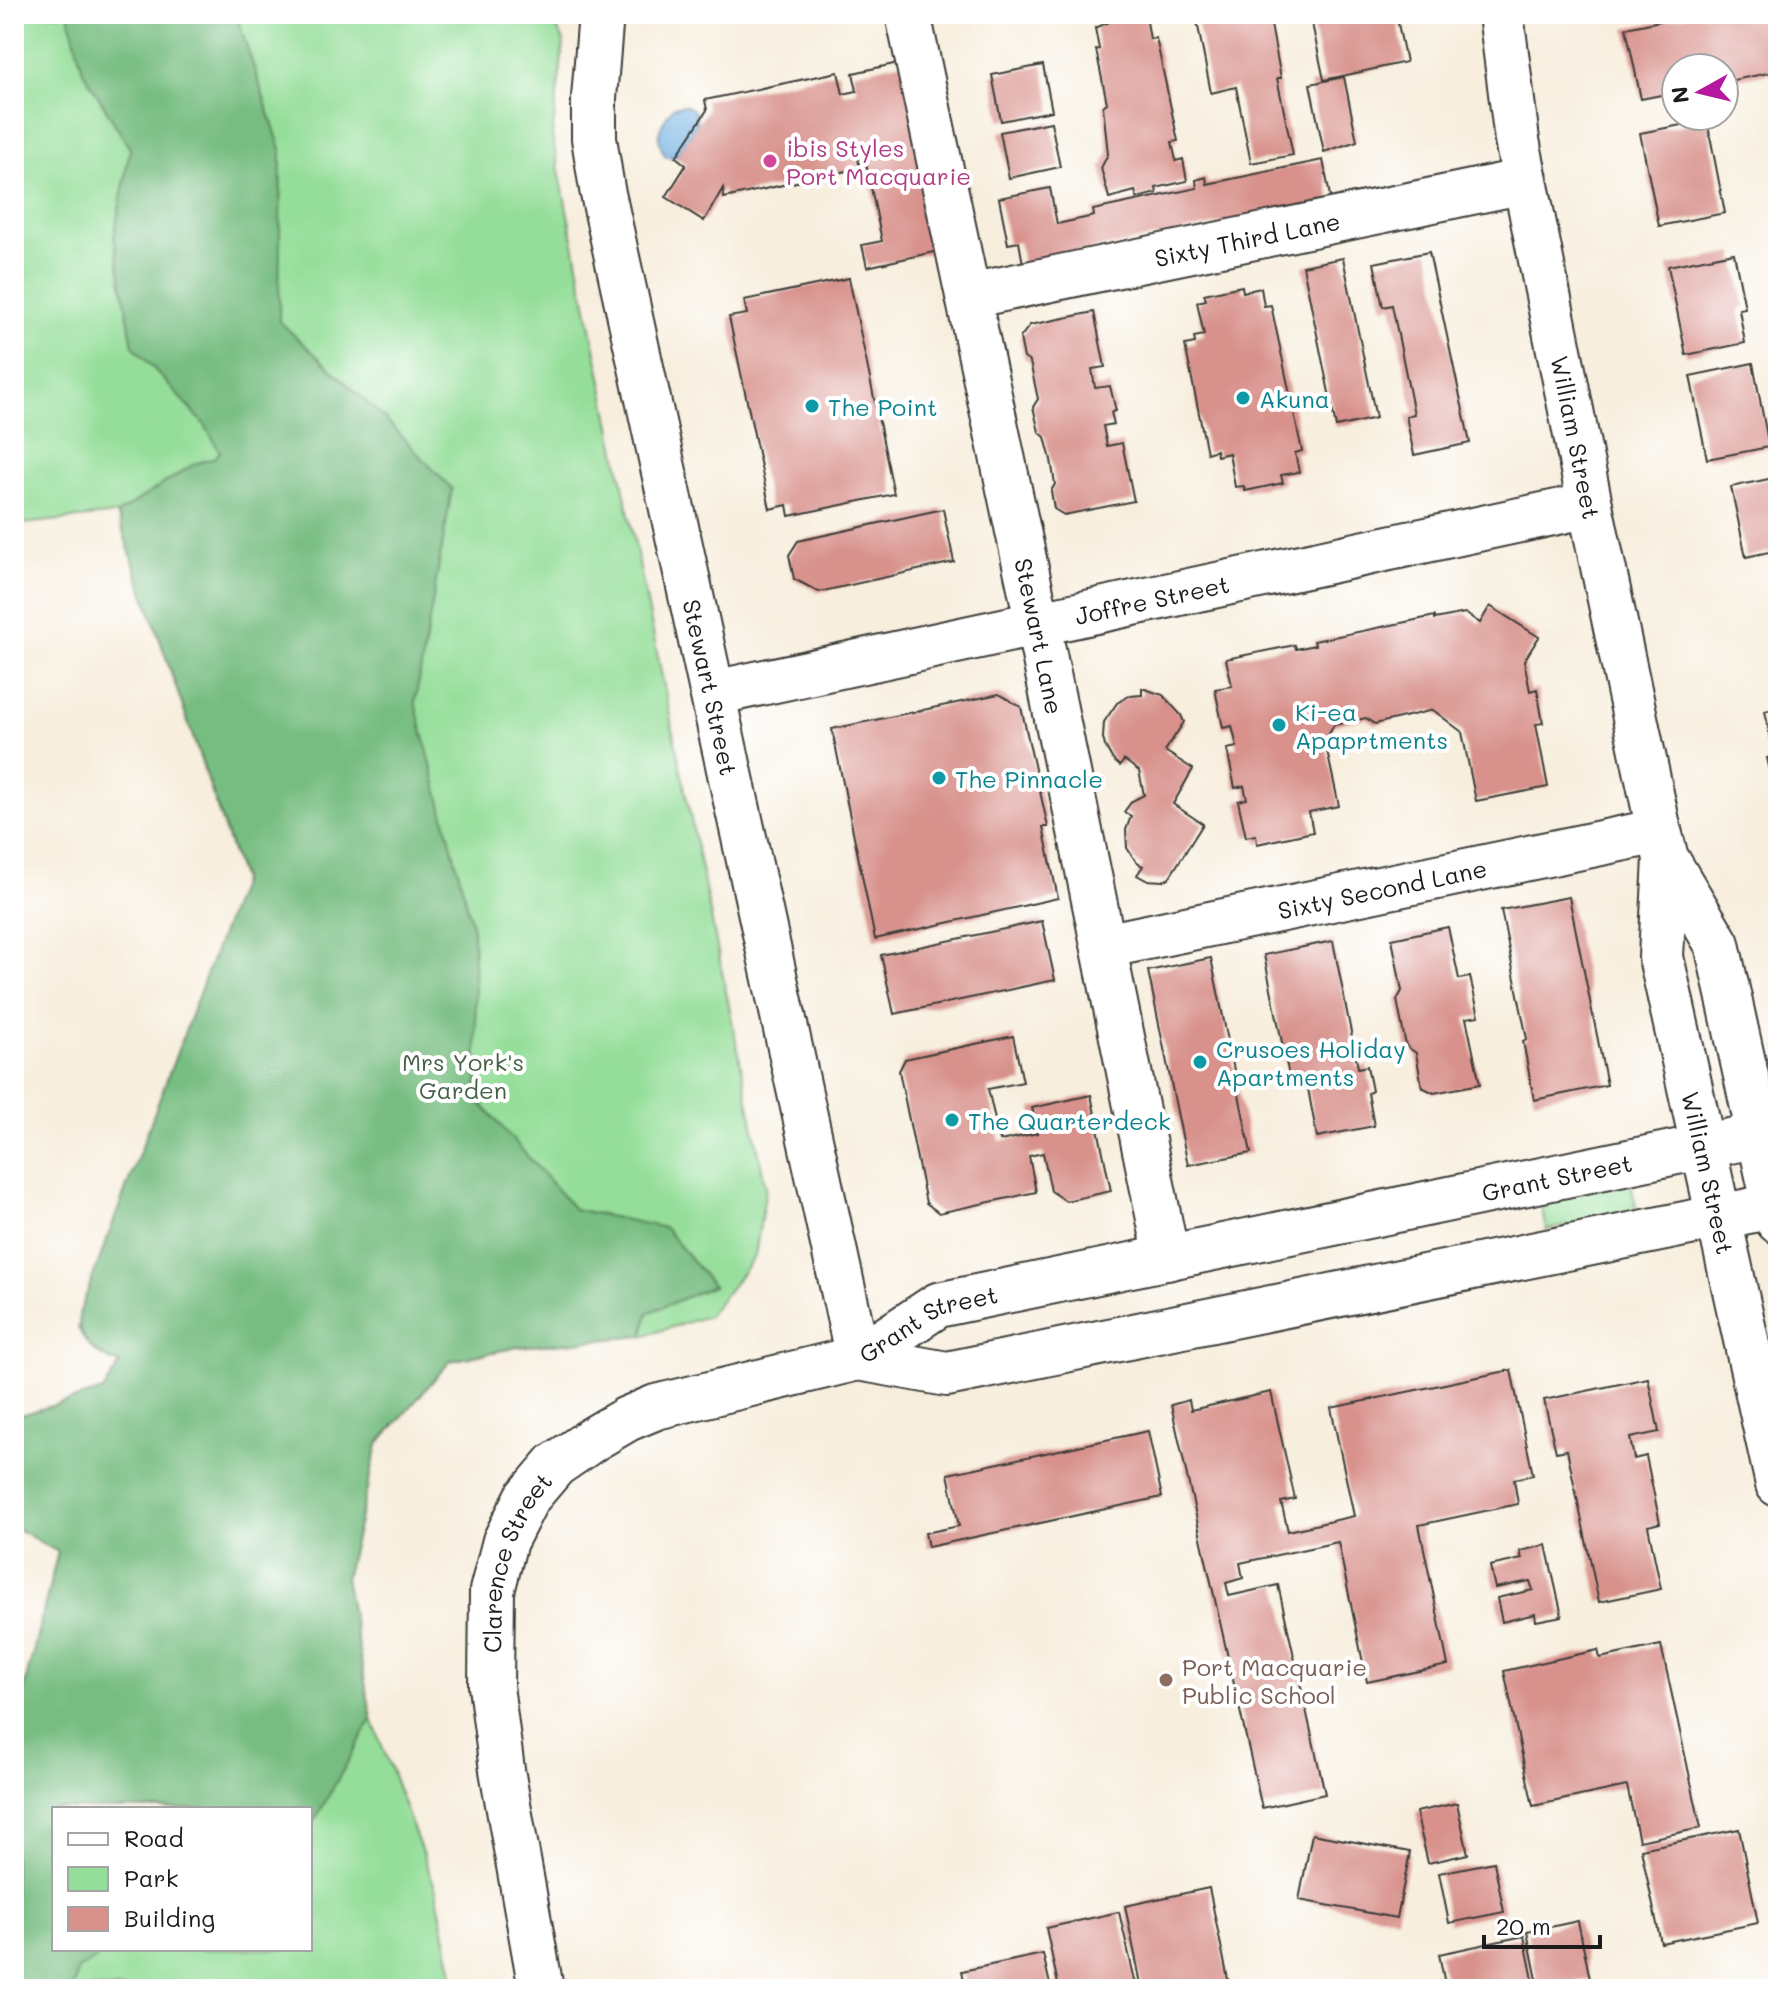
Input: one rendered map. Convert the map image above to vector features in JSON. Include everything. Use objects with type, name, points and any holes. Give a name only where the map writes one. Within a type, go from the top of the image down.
[{"type":"street","name":"Stewart Lane","points":[[908,14],[1038,625],[1167,1258]]},
{"type":"street","name":"William Street","points":[[1501,14],[1517,140],[1590,505],[1663,845],[1661,957],[1778,1484]]},
{"type":"street","name":"Stewart Street","points":[[612,17],[594,98],[594,138],[602,189],[858,1358]]},
{"type":"street","name":"Sixty Third Lane","points":[[969,296],[1525,181]]},
{"type":"street","name":"Joffre Street","points":[[714,693],[1590,505]]},
{"type":"street","name":"William Street","points":[[1663,845],[1717,944],[1769,1133],[1777,1210]]},
{"type":"street","name":"Sixty Second Lane","points":[[1104,946],[1663,845]]},
{"type":"street","name":"Grant Street","points":[[858,1358],[938,1305],[1769,1133]]},
{"type":"street","name":"Grant Street","points":[[858,1358],[947,1374],[1719,1216],[1777,1210]]},
{"type":"street","name":"Clarence Street","points":[[541,1989],[502,1770],[491,1686],[492,1591],[505,1541],[527,1498],[555,1465],[627,1419],[656,1407],[858,1358]]},
{"type":"green space","name":"Mrs York's Garden","points":[[14,14],[549,14],[564,41],[552,136],[766,1188],[755,1256],[708,1316],[643,1336],[518,1347],[450,1361],[378,1444],[345,1578],[372,1719],[436,1890],[456,1989],[14,1989],[14,1729],[58,1552],[14,1527],[14,1417],[103,1391],[120,1364],[95,1351],[78,1328],[243,884],[117,514],[14,525]]},
{"type":"green space","name":"Mrs York's Garden","points":[[68,14],[240,14],[238,20],[281,149],[279,321],[384,418],[452,489],[415,702],[473,929],[478,1100],[574,1209],[665,1228],[713,1286],[648,1313],[643,1336],[518,1347],[450,1361],[378,1444],[345,1578],[372,1719],[312,1824],[312,1807],[52,1807],[52,1951],[109,1951],[78,1970],[73,1989],[14,1989],[14,1729],[58,1552],[14,1527],[14,1417],[103,1391],[120,1364],[103,1357],[85,1340],[79,1314],[242,879],[117,514],[194,464],[214,458],[220,452],[205,425],[133,346],[114,237],[130,149],[83,71]]},
{"type":"green space","points":[[1631,1182],[1637,1212],[1546,1230],[1540,1200]]},
{"type":"water","points":[[685,105],[694,110],[698,124],[676,157],[666,157],[659,137],[662,125],[673,107]]},
{"type":"building","points":[[1269,14],[1281,78],[1277,78],[1293,155],[1251,163],[1236,87],[1211,93],[1196,16]]},
{"type":"building","points":[[1310,14],[1396,14],[1406,62],[1324,80]]},
{"type":"building","points":[[1694,14],[1778,14],[1778,71],[1740,79],[1740,52],[1660,52],[1660,95],[1641,99],[1626,28]]},
{"type":"building","points":[[1123,16],[1146,16],[1150,39],[1156,38],[1178,141],[1172,142],[1176,161],[1183,159],[1187,181],[1156,188],[1157,193],[1137,198],[1135,191],[1109,198],[1101,168],[1108,154],[1103,106],[1107,103],[1096,50],[1099,49],[1095,28]]},
{"type":"building","name":"ibis Styles Port Macquarie","points":[[903,62],[943,250],[867,267],[862,245],[882,241],[862,144],[855,145],[860,168],[724,198],[723,188],[704,221],[666,197],[686,165],[676,157],[707,110],[705,100],[838,72],[843,94],[857,91],[853,73]]},
{"type":"building","points":[[1043,65],[1052,111],[1001,121],[992,75]]},
{"type":"building","points":[[1344,77],[1357,141],[1324,152],[1310,84]]},
{"type":"building","points":[[1051,122],[1060,167],[1009,178],[1000,132]]},
{"type":"building","points":[[1660,129],[1660,132],[1709,132],[1725,213],[1659,226],[1640,133]]},
{"type":"building","points":[[1323,160],[1331,201],[1023,264],[1019,242],[1008,244],[999,198],[1050,188],[1057,224],[1094,216],[1093,210],[1197,188],[1196,180],[1206,177],[1207,184]]},
{"type":"building","points":[[1429,252],[1470,443],[1414,455],[1406,416],[1414,414],[1392,305],[1383,307],[1374,263]]},
{"type":"building","points":[[1734,253],[1745,308],[1739,309],[1745,343],[1686,355],[1668,266]]},
{"type":"building","points":[[1343,258],[1376,418],[1336,427],[1303,266]]},
{"type":"building","name":"The Point","points":[[849,278],[894,494],[789,516],[787,505],[770,509],[729,317],[747,314],[744,300]]},
{"type":"building","name":"Akuna","points":[[1242,286],[1243,292],[1261,288],[1264,306],[1271,305],[1302,451],[1295,453],[1299,472],[1281,475],[1283,483],[1245,491],[1244,486],[1235,487],[1229,453],[1217,456],[1216,450],[1207,453],[1185,345],[1195,343],[1194,337],[1204,335],[1197,302],[1206,300],[1204,294]]},
{"type":"building","points":[[1094,312],[1105,367],[1092,369],[1095,388],[1110,386],[1116,411],[1111,412],[1114,424],[1103,426],[1107,446],[1122,443],[1134,501],[1064,515],[1054,509],[1051,491],[1055,484],[1051,460],[1045,437],[1039,432],[1033,407],[1038,399],[1030,362],[1024,358],[1020,338],[1030,325]]},
{"type":"building","points":[[1753,363],[1769,447],[1707,459],[1690,376]]},
{"type":"building","points":[[1778,477],[1778,550],[1746,557],[1731,487]]},
{"type":"building","points":[[943,509],[954,562],[819,592],[794,579],[789,555],[798,541]]},
{"type":"building","name":"Ki-ea Apaprtments","points":[[1490,606],[1539,637],[1524,661],[1530,691],[1537,689],[1543,723],[1536,724],[1548,787],[1476,801],[1462,732],[1433,710],[1375,724],[1366,718],[1334,725],[1325,741],[1339,806],[1309,812],[1313,832],[1257,844],[1256,835],[1246,837],[1238,801],[1247,799],[1244,786],[1235,788],[1227,749],[1237,747],[1232,726],[1223,728],[1215,689],[1232,686],[1226,659],[1295,645],[1296,649],[1315,645],[1314,641],[1435,616],[1435,619],[1465,613],[1480,623]]},
{"type":"building","points":[[1142,688],[1163,695],[1181,715],[1184,722],[1165,751],[1193,769],[1173,804],[1203,824],[1169,878],[1163,881],[1146,880],[1137,875],[1143,866],[1137,863],[1127,848],[1126,830],[1131,816],[1124,812],[1132,801],[1144,795],[1139,771],[1124,760],[1120,766],[1113,760],[1103,738],[1104,722],[1117,703],[1129,696],[1142,695]]},
{"type":"building","name":"The Pinnacle","points":[[999,694],[1021,707],[1048,827],[1043,827],[1058,898],[875,939],[832,729]]},
{"type":"building","points":[[1778,708],[1777,800],[1767,758],[1774,756],[1765,711]]},
{"type":"building","points":[[1569,897],[1607,1085],[1534,1100],[1523,1041],[1527,1039],[1501,910]]},
{"type":"building","points":[[1042,921],[1055,980],[894,1014],[881,955]]},
{"type":"building","points":[[1448,927],[1459,979],[1470,977],[1479,1016],[1466,1018],[1480,1084],[1434,1093],[1422,1087],[1416,1053],[1406,1046],[1397,1000],[1402,991],[1392,939]]},
{"type":"building","points":[[1333,941],[1358,1068],[1367,1066],[1374,1126],[1317,1137],[1306,1078],[1290,1081],[1264,955]]},
{"type":"building","name":"Crusoes Holiday Apartments","points":[[1211,958],[1251,1153],[1188,1165],[1148,971]]},
{"type":"building","name":"The Quarterdeck","points":[[1013,1036],[1023,1082],[988,1089],[1000,1141],[1038,1133],[1032,1108],[1091,1095],[1111,1191],[1066,1201],[1051,1191],[1043,1153],[1029,1156],[1036,1192],[939,1213],[926,1203],[899,1071],[905,1059]]},
{"type":"building","points":[[1511,1370],[1533,1475],[1514,1479],[1518,1504],[1419,1525],[1448,1665],[1367,1682],[1338,1542],[1240,1563],[1243,1578],[1226,1583],[1229,1596],[1278,1585],[1325,1794],[1262,1808],[1171,1405],[1189,1400],[1191,1410],[1271,1392],[1295,1499],[1281,1502],[1288,1531],[1354,1516],[1331,1408]]},
{"type":"building","points":[[1648,1378],[1659,1432],[1630,1438],[1634,1459],[1646,1456],[1660,1523],[1648,1526],[1661,1589],[1599,1602],[1567,1450],[1556,1452],[1544,1400]]},
{"type":"building","points":[[1148,1431],[1162,1497],[928,1547],[925,1533],[959,1526],[948,1474]]},
{"type":"building","points":[[1546,1545],[1562,1616],[1536,1621],[1535,1614],[1502,1622],[1497,1598],[1533,1590],[1530,1581],[1495,1588],[1490,1566],[1522,1559],[1520,1551]]},
{"type":"building","points":[[1661,1645],[1701,1828],[1639,1841],[1627,1786],[1533,1806],[1504,1671],[1598,1650],[1600,1658]]},
{"type":"building","points":[[1457,1803],[1468,1854],[1428,1863],[1416,1812]]},
{"type":"building","points":[[1739,1829],[1758,1923],[1661,1943],[1641,1849]]},
{"type":"building","points":[[1312,1834],[1410,1852],[1397,1918],[1299,1900]]},
{"type":"building","points":[[1494,1862],[1504,1912],[1449,1923],[1439,1873]]},
{"type":"building","points":[[1209,1888],[1230,1989],[1142,1989],[1125,1906]]},
{"type":"building","points":[[1119,1912],[1137,1989],[1059,1989],[1046,1928]]},
{"type":"building","points":[[1578,1921],[1590,1979],[1539,1989],[1527,1932]]},
{"type":"building","points":[[1524,1936],[1535,1989],[1446,1989],[1439,1954]]},
{"type":"building","points":[[1043,1954],[1051,1989],[966,1989],[962,1971]]},
{"type":"place","name":"ibis Styles Port Macquarie","points":[[770,161]]},
{"type":"place","name":"Akuna","points":[[1243,398]]},
{"type":"place","name":"The Point","points":[[812,406]]},
{"type":"place","name":"Ki-ea Apaprtments","points":[[1279,725]]},
{"type":"place","name":"The Pinnacle","points":[[939,778]]},
{"type":"place","name":"Crusoes Holiday Apartments","points":[[1200,1062]]},
{"type":"place","name":"The Quarterdeck","points":[[952,1120]]},
{"type":"place","name":"Port Macquarie Public School","points":[[1166,1680]]}]
